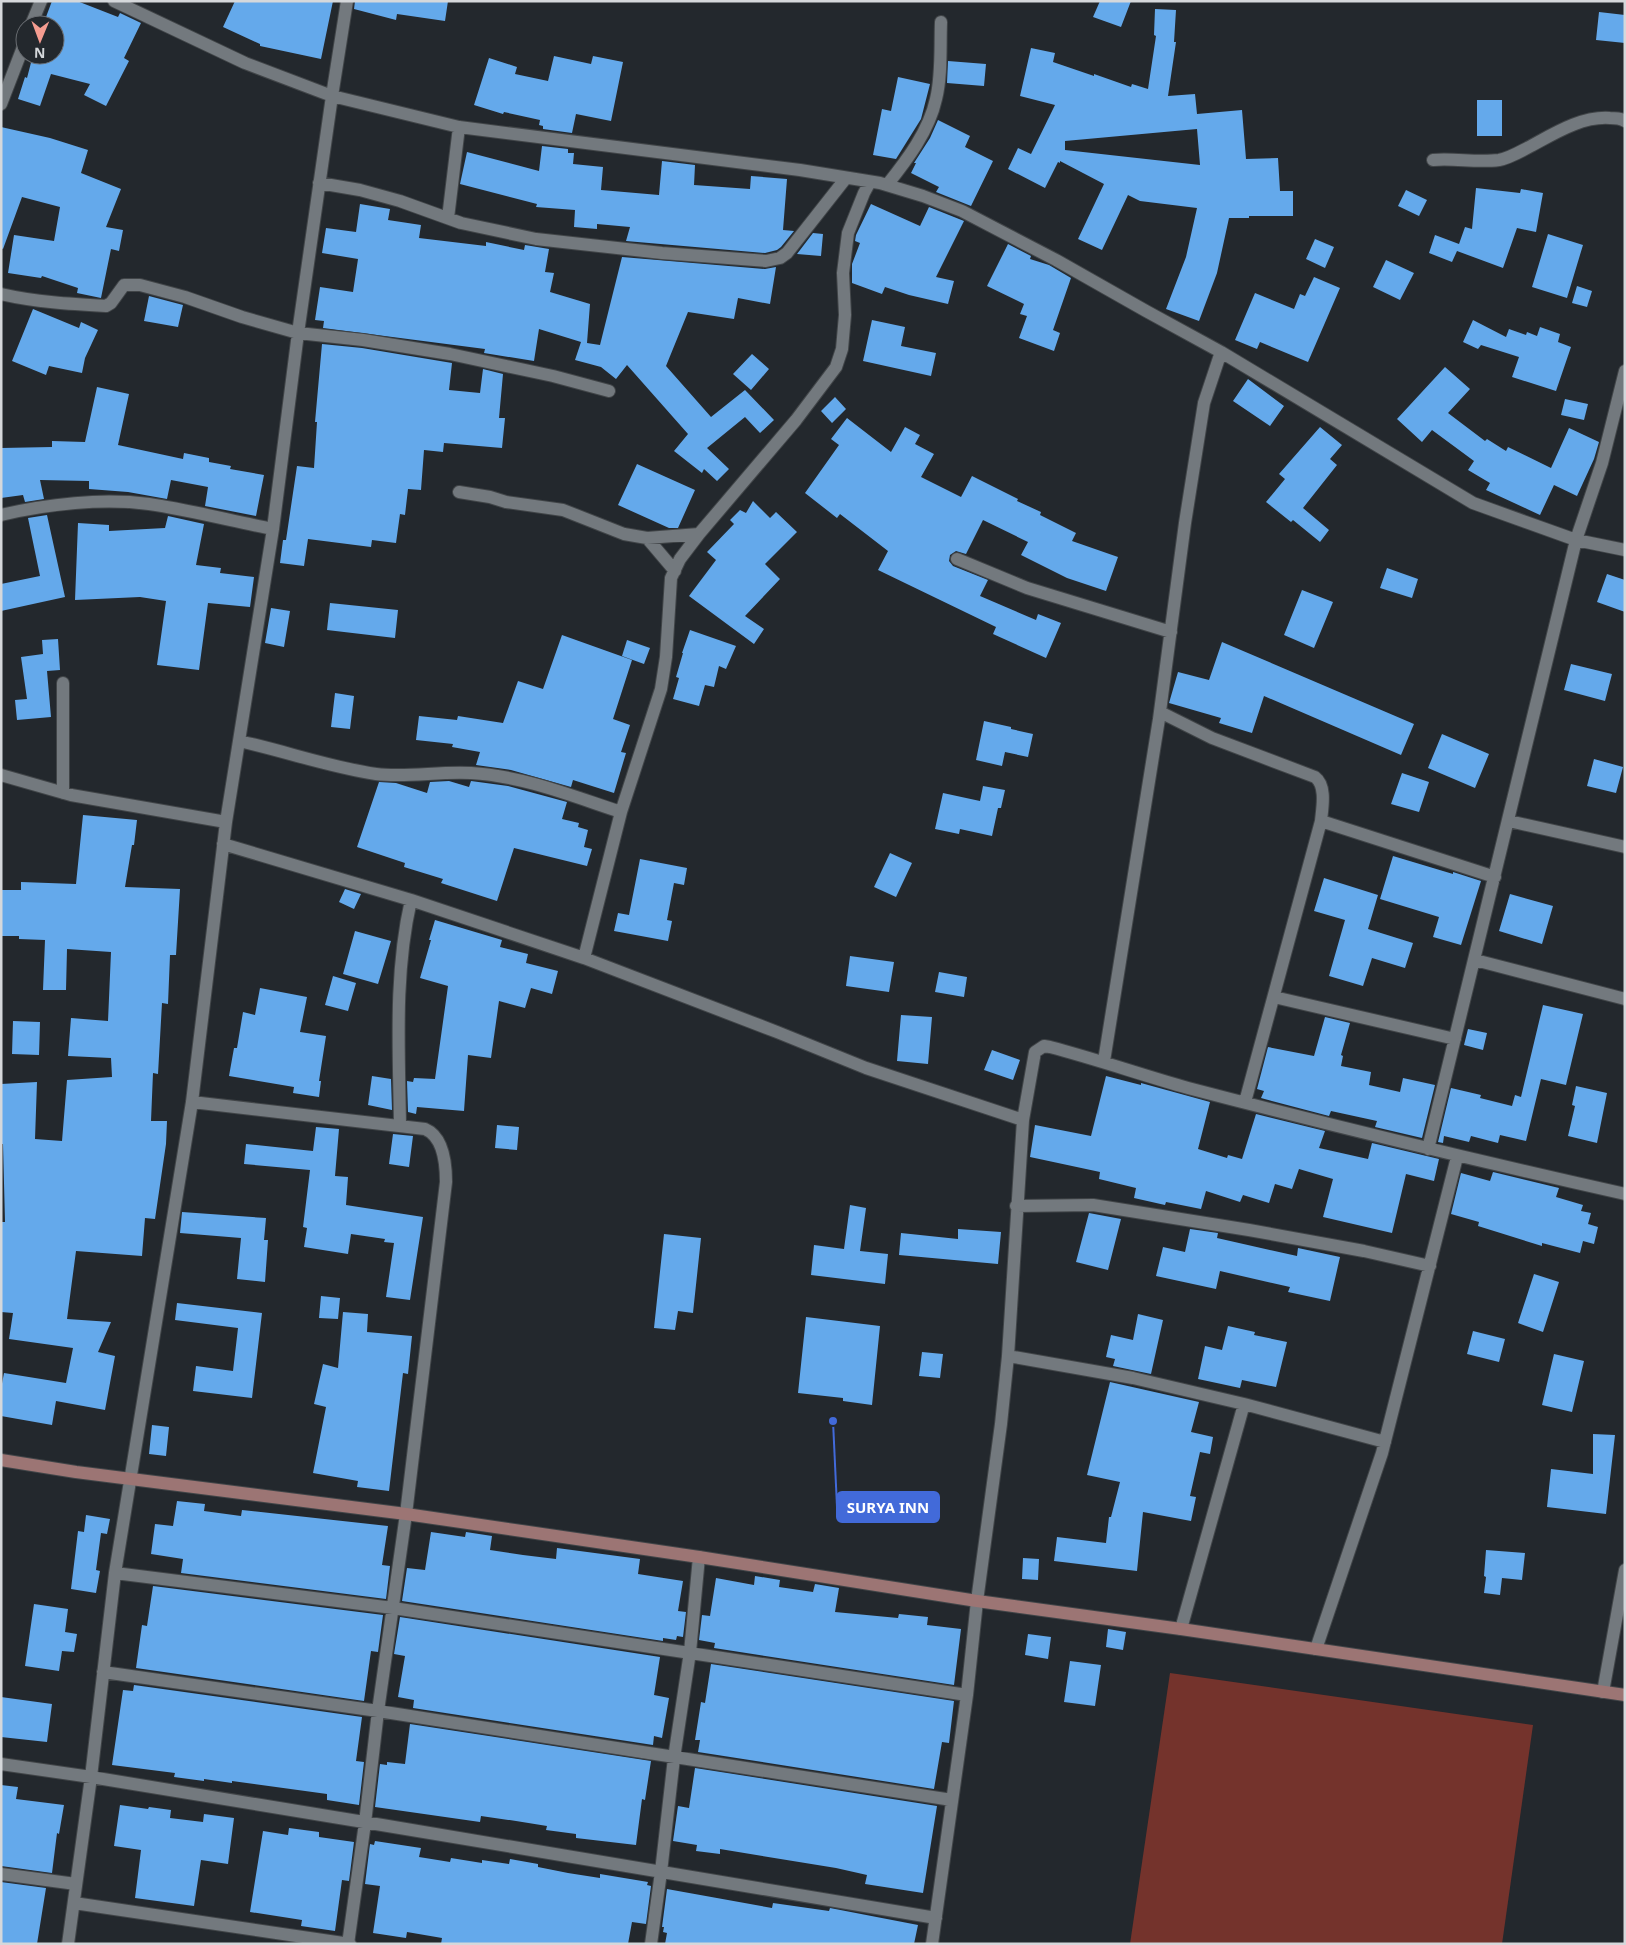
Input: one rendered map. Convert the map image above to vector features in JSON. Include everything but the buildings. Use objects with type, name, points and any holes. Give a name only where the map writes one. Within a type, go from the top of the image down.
[{"type":"street","points":[[35,15],[41,1]]},
{"type":"street","points":[[114,1],[245,63],[332,96],[459,127],[800,170],[887,185],[923,196],[962,211],[1056,260],[1221,352],[1473,503],[1576,540],[1625,550]]},
{"type":"street","points":[[68,1944],[91,1777],[115,1573],[192,1102],[226,822],[273,529],[298,333],[347,1]]},
{"type":"street","points":[[887,185],[906,161],[922,134],[933,110],[938,90],[941,22]]},
{"type":"street","points":[[1,104],[16,65]]},
{"type":"street","points":[[1433,160],[1451,158],[1484,161],[1500,160],[1519,153],[1584,120],[1602,118],[1622,119],[1625,121]]},
{"type":"street","points":[[448,218],[459,127]]},
{"type":"street","points":[[320,183],[360,190],[400,201],[461,223],[536,239],[662,253],[766,261],[780,258],[788,253],[846,178]]},
{"type":"street","points":[[584,958],[621,812],[660,690],[666,657],[671,578],[680,559],[699,534],[796,420],[836,367],[843,340],[845,315],[843,273],[848,233],[870,182]]},
{"type":"street","points":[[1,294],[21,299],[54,303],[106,306],[112,303],[124,285],[140,284],[298,333],[363,340],[450,354],[553,376],[609,391]]},
{"type":"street","points":[[1104,1061],[1160,712],[1185,523],[1204,403],[1221,352]]},
{"type":"street","points":[[1428,1149],[1576,540],[1602,463],[1625,370]]},
{"type":"street","points":[[459,492],[490,497],[506,502],[563,510],[624,534],[646,538],[699,534]]},
{"type":"street","points":[[1,515],[52,505],[149,504],[273,529]]},
{"type":"street","points":[[646,538],[675,571]]},
{"type":"street","points":[[957,559],[1026,588],[1171,632]]},
{"type":"street","points":[[63,683],[63,793]]},
{"type":"street","points":[[1160,712],[1212,738],[1315,777],[1319,780],[1322,789],[1321,821],[1246,1102]]},
{"type":"street","points":[[239,741],[326,765],[378,774],[426,775],[469,773],[512,778],[621,812]]},
{"type":"street","points":[[1,775],[63,793],[226,822]]},
{"type":"street","points":[[1321,821],[1495,877]]},
{"type":"street","points":[[1509,821],[1625,847]]},
{"type":"street","points":[[223,844],[411,900],[584,958],[866,1068],[1023,1120]]},
{"type":"street","points":[[400,1125],[399,980],[404,926],[411,900]]},
{"type":"street","points":[[1474,960],[1625,999]]},
{"type":"street","points":[[1274,997],[1455,1039]]},
{"type":"street","points":[[932,1944],[967,1695],[1008,1356],[1016,1206],[1023,1120],[1033,1058],[1039,1048],[1050,1046],[1185,1087],[1458,1157],[1625,1194]]},
{"type":"street","points":[[74,1903],[349,1944],[378,1711],[406,1514],[446,1172],[439,1142],[432,1132],[400,1125],[192,1102]]},
{"type":"street","points":[[1316,1649],[1385,1442],[1458,1157]]},
{"type":"street","points":[[1016,1206],[1093,1205],[1364,1251],[1430,1266]]},
{"type":"street","points":[[1008,1356],[1114,1374],[1244,1404],[1385,1442]]},
{"type":"street","points":[[1181,1629],[1244,1404]]},
{"type":"street","points":[[1,1460],[130,1479],[406,1514],[699,1557],[977,1601],[1181,1629],[1625,1695]]},
{"type":"street","points":[[651,1944],[674,1758],[690,1652],[699,1557]]},
{"type":"street","points":[[1603,1692],[1625,1570]]},
{"type":"street","points":[[115,1573],[393,1608],[967,1695]]},
{"type":"street","points":[[103,1672],[378,1711],[952,1800]]},
{"type":"street","points":[[1,1764],[91,1777],[936,1918]]},
{"type":"street","points":[[1,1874],[76,1884]]},
{"type":"shaded area","points":[[1170,1673],[1533,1725],[1502,1944],[1130,1944]]},
{"type":"place","name":"SURYA INN","points":[[833,1421]]}]
